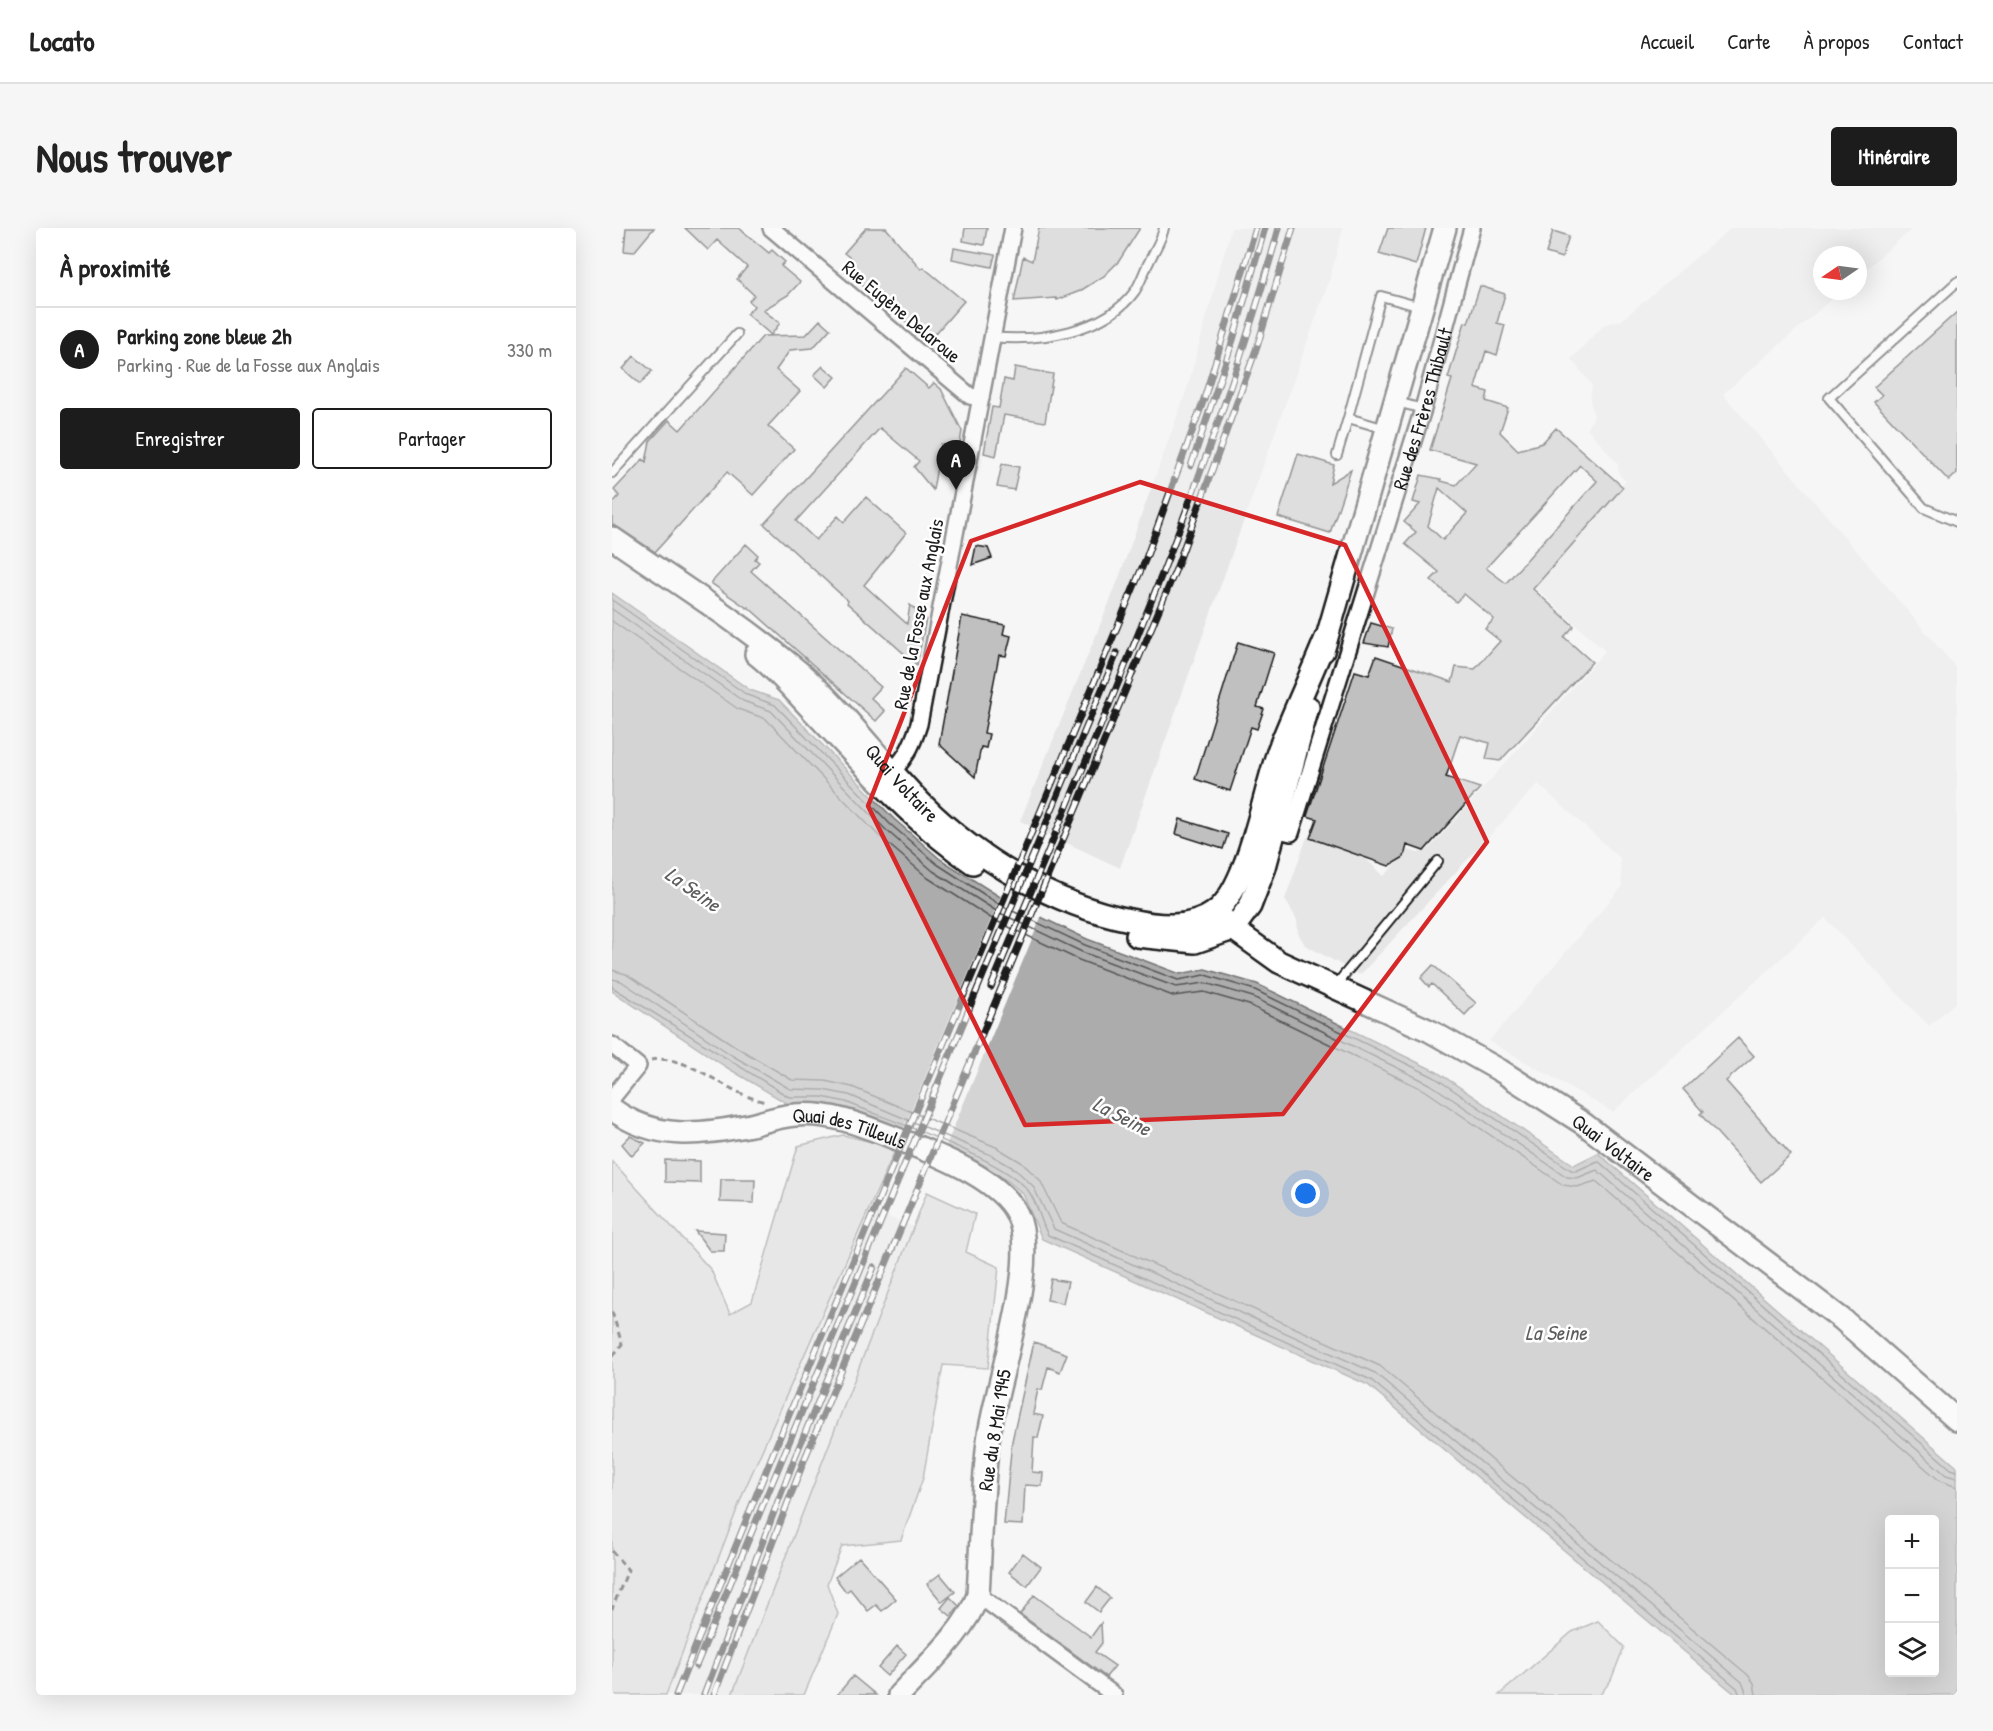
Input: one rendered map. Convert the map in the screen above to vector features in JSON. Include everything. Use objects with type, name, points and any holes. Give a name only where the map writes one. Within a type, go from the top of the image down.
[{"type":"street","name":"Rue Eugène Delaroue","points":[[771,228],[970,396],[981,398]]},
{"type":"street","name":"Rue de la Fosse aux Anglais","points":[[886,777],[905,758],[913,744],[919,724],[1013,228]]},
{"type":"street","name":"Rue des Frères Thibault","points":[[1233,929],[1250,906],[1266,827],[1344,581],[1445,228]]},
{"type":"street","name":"Rue des Frères Thibault","points":[[1266,827],[1291,833],[1365,586],[1422,409],[1472,228]]},
{"type":"street","name":"Quai Voltaire","points":[[612,538],[799,672],[923,825],[984,870],[1049,905],[1099,925],[1141,937],[1195,942],[1233,929]]},
{"type":"street","name":"Quai Voltaire","points":[[612,554],[693,608],[764,661],[886,777],[984,855],[1014,874],[1080,906],[1111,916],[1158,926],[1192,923],[1216,911],[1233,929],[1279,962],[1430,1031],[1501,1071],[1584,1124],[1842,1320],[1957,1420]]},
{"type":"street","points":[[1344,581],[1365,586]]},
{"type":"street","name":"Rue des Frères Thibault","points":[[1216,911],[1229,896],[1266,827]]},
{"type":"street","points":[[612,1046],[638,1066],[612,1098]]},
{"type":"street","name":"Quai des Tilleuls","points":[[612,1109],[625,1118],[653,1130],[679,1135],[796,1115],[826,1115],[864,1126],[930,1153],[986,1181],[1007,1197],[1023,1227],[1024,1266]]},
{"type":"street","name":"Rue du 8 Mai 1945","points":[[978,1595],[989,1438],[1024,1266]]},
{"type":"street","points":[[899,1695],[963,1623],[973,1610],[978,1595],[1114,1695]]},
{"type":"lane","points":[[992,337],[1027,340],[1062,335],[1089,324],[1118,307],[1135,291],[1164,228]]},
{"type":"lane","points":[[1957,282],[1829,398],[1924,507],[1957,522]]},
{"type":"lane","points":[[1337,455],[1381,296],[1422,307]]},
{"type":"lane","points":[[612,473],[737,334]]},
{"type":"lane","points":[[1395,401],[1422,409]]},
{"type":"lane","points":[[1348,418],[1388,429]]},
{"type":"lane","points":[[1334,987],[1438,861]]},
{"type":"path","points":[[638,1066],[653,1059],[673,1060],[705,1073],[724,1087],[749,1098],[774,1103]]},
{"type":"path","points":[[612,1312],[622,1344],[612,1357]]},
{"type":"path","points":[[612,1551],[628,1570],[612,1609]]},
{"type":"highlighted area","points":[[1140,482],[1345,545],[1487,842],[1283,1114],[1025,1125],[868,806],[971,541]]},
{"type":"shaded area","points":[[1231,228],[1343,228],[1329,281],[1120,868],[1020,821],[1114,591],[1187,389]]},
{"type":"shaded area","points":[[1731,228],[1913,228],[1867,268],[1867,246],[1813,246],[1813,300],[1831,300],[1723,394],[1957,669],[1957,1001],[1929,1026],[1825,918],[1613,1112],[1489,1041],[1622,887],[1620,858],[1538,784],[1360,975],[1305,945],[1298,933],[1297,920],[1285,899],[1307,837],[1364,857],[1384,876],[1409,850],[1418,853],[1428,850],[1605,651],[1536,588],[1626,481],[1619,474],[1618,464],[1587,428],[1594,416],[1590,400],[1592,385],[1571,359],[1604,325],[1622,320]]},
{"type":"shaded area","points":[[843,1135],[896,1148],[744,1491],[666,1695],[612,1695],[612,1161],[711,1270],[730,1314],[752,1302],[798,1146]]},
{"type":"shaded area","points":[[927,1192],[975,1214],[966,1252],[999,1267],[988,1368],[943,1365],[923,1478],[901,1540],[842,1546],[827,1584],[838,1614],[804,1695],[732,1695]]},
{"type":"shaded area","points":[[869,1209],[913,1227],[732,1695],[666,1695],[744,1491]]},
{"type":"shaded area","points":[[1598,1621],[1624,1647],[1611,1680],[1600,1695],[1499,1695],[1572,1632]]},
{"type":"water","name":"La Seine","points":[[612,593],[750,690],[779,700],[894,819],[940,859],[1005,900],[1087,939],[1180,974],[1205,969],[1257,984],[1437,1072],[1574,1165],[1598,1153],[1957,1467],[1957,1695],[1736,1695],[1368,1385],[1042,1239],[1023,1194],[1007,1180],[985,1167],[844,1108],[822,1103],[788,1104],[726,1067],[612,991]]},
{"type":"pier","points":[[1001,895],[1042,915],[943,1153],[901,1135]]},
{"type":"building","points":[[626,228],[654,228],[634,252],[624,251]]},
{"type":"building","points":[[685,228],[739,228],[769,253],[772,250],[785,262],[781,266],[800,282],[788,295],[763,310],[780,323],[771,335],[747,314],[754,306],[749,301],[754,295],[737,279],[747,267],[717,240],[708,250]]},
{"type":"building","points":[[866,228],[886,228],[921,269],[923,267],[964,301],[929,341],[845,271],[854,261],[844,253]]},
{"type":"building","points":[[965,228],[987,228],[984,245],[963,241]]},
{"type":"building","points":[[1039,228],[1140,228],[1119,261],[1104,276],[1080,291],[1057,300],[1056,298],[1014,301],[1023,257],[1032,261]]},
{"type":"building","points":[[1388,228],[1426,228],[1416,265],[1379,254]]},
{"type":"building","points":[[1553,231],[1569,236],[1562,258],[1546,253]]},
{"type":"building","points":[[954,248],[995,255],[992,267],[952,259]]},
{"type":"building","points":[[1480,286],[1505,294],[1497,323],[1505,325],[1497,355],[1486,351],[1475,388],[1488,392],[1486,401],[1508,408],[1500,432],[1518,450],[1542,443],[1556,428],[1623,487],[1533,589],[1574,626],[1564,637],[1592,662],[1500,761],[1486,759],[1490,743],[1460,735],[1446,777],[1480,788],[1424,851],[1407,845],[1404,857],[1389,866],[1310,838],[1317,819],[1307,816],[1355,671],[1369,675],[1376,656],[1452,682],[1456,667],[1475,669],[1500,641],[1485,629],[1494,619],[1464,594],[1456,602],[1431,580],[1439,572],[1405,544],[1416,532],[1404,522],[1420,504],[1413,502],[1421,475],[1456,485],[1476,463],[1430,450],[1452,379],[1448,378],[1465,322],[1468,323]],"holes":[[[1580,465],[1597,481],[1506,583],[1486,568]],[[1439,488],[1467,513],[1443,540],[1428,526]]]},
{"type":"building","points":[[1957,312],[1957,473],[1949,481],[1874,402],[1882,395],[1874,387]]},
{"type":"building","points":[[820,320],[830,329],[813,348],[790,350],[776,370],[800,391],[768,426],[794,449],[753,495],[727,472],[655,552],[612,524],[612,504],[619,496],[614,490],[643,459],[646,462],[650,441],[669,420],[680,430],[763,336],[806,335]]},
{"type":"building","points":[[634,356],[652,371],[640,384],[623,369]]},
{"type":"building","points":[[823,366],[836,377],[827,387],[814,375]]},
{"type":"building","points":[[1015,367],[1053,374],[1045,422],[1004,415],[996,456],[984,453],[992,407],[999,408],[1004,379],[1013,381]]},
{"type":"building","points":[[906,368],[929,388],[934,383],[941,389],[962,431],[959,448],[941,444],[933,490],[914,467],[919,461],[880,428],[796,521],[816,540],[838,516],[844,522],[866,497],[906,533],[864,585],[907,624],[910,605],[926,619],[917,665],[847,603],[848,601],[764,524]]},
{"type":"building","points":[[1298,454],[1334,465],[1330,483],[1351,470],[1330,533],[1278,517]]},
{"type":"building","points":[[1002,464],[1019,467],[1014,490],[997,487]]},
{"type":"building","points":[[746,544],[758,555],[755,559],[759,562],[751,571],[881,687],[871,698],[885,711],[876,721],[748,607],[711,583]]},
{"type":"building","points":[[976,546],[988,548],[992,558],[972,565]]},
{"type":"building","points":[[962,616],[1005,625],[1003,634],[1011,636],[1006,656],[999,655],[984,733],[989,734],[986,748],[981,747],[975,777],[939,744]]},
{"type":"building","points":[[1371,623],[1392,629],[1388,647],[1364,643]]},
{"type":"building","points":[[1238,642],[1274,653],[1257,707],[1264,709],[1257,729],[1251,727],[1230,791],[1195,779]]},
{"type":"building","points":[[1180,819],[1228,834],[1223,849],[1176,834]]},
{"type":"building","points":[[1433,965],[1476,1003],[1465,1015],[1432,984],[1429,987],[1421,978]]},
{"type":"building","points":[[1738,1038],[1754,1056],[1726,1081],[1791,1155],[1761,1182],[1700,1114],[1703,1112],[1683,1089]]},
{"type":"building","points":[[630,1136],[645,1143],[632,1156],[622,1144]]},
{"type":"building","points":[[665,1160],[700,1161],[700,1183],[665,1182]]},
{"type":"building","points":[[721,1179],[755,1179],[754,1203],[720,1202]]},
{"type":"building","points":[[695,1231],[725,1233],[724,1251],[710,1251]]},
{"type":"building","points":[[1051,1279],[1068,1282],[1063,1303],[1047,1300]]},
{"type":"building","points":[[1034,1342],[1067,1354],[1060,1372],[1048,1367],[1042,1390],[1038,1389],[1033,1414],[1043,1416],[1038,1438],[1034,1437],[1032,1472],[1043,1473],[1042,1486],[1025,1485],[1023,1525],[1004,1524],[1012,1441]]},
{"type":"building","points":[[1023,1553],[1041,1567],[1027,1586],[1009,1572]]},
{"type":"building","points":[[859,1557],[896,1599],[882,1611],[876,1605],[868,1611],[850,1589],[846,1592],[835,1577]]},
{"type":"building","points":[[940,1574],[955,1592],[942,1602],[927,1584]]},
{"type":"building","points":[[1097,1587],[1110,1598],[1099,1612],[1086,1602]]},
{"type":"building","points":[[1034,1595],[1091,1637],[1101,1623],[1102,1643],[1095,1652],[1115,1666],[1106,1677],[1020,1614]]},
{"type":"building","points":[[950,1597],[959,1606],[951,1616],[941,1608]]},
{"type":"building","points":[[897,1646],[906,1654],[887,1676],[878,1668]]},
{"type":"building","points":[[853,1676],[876,1695],[837,1695]]},
{"type":"railway","points":[[676,1695],[776,1446],[1146,558],[1204,399],[1256,228]]},
{"type":"railway","points":[[1191,466],[1233,340],[1265,228]]},
{"type":"railway","points":[[991,987],[1109,706],[1184,517],[1250,326],[1279,228]]},
{"type":"railway","points":[[714,1695],[805,1458],[1176,569],[1257,347],[1293,228]]},
{"type":"railway","points":[[696,1666],[1117,653]]},
{"type":"railway","points":[[704,1695],[795,1457],[874,1267]]},
{"type":"place","name":"Parking zone bleue 2h","points":[[956,490]]}]
